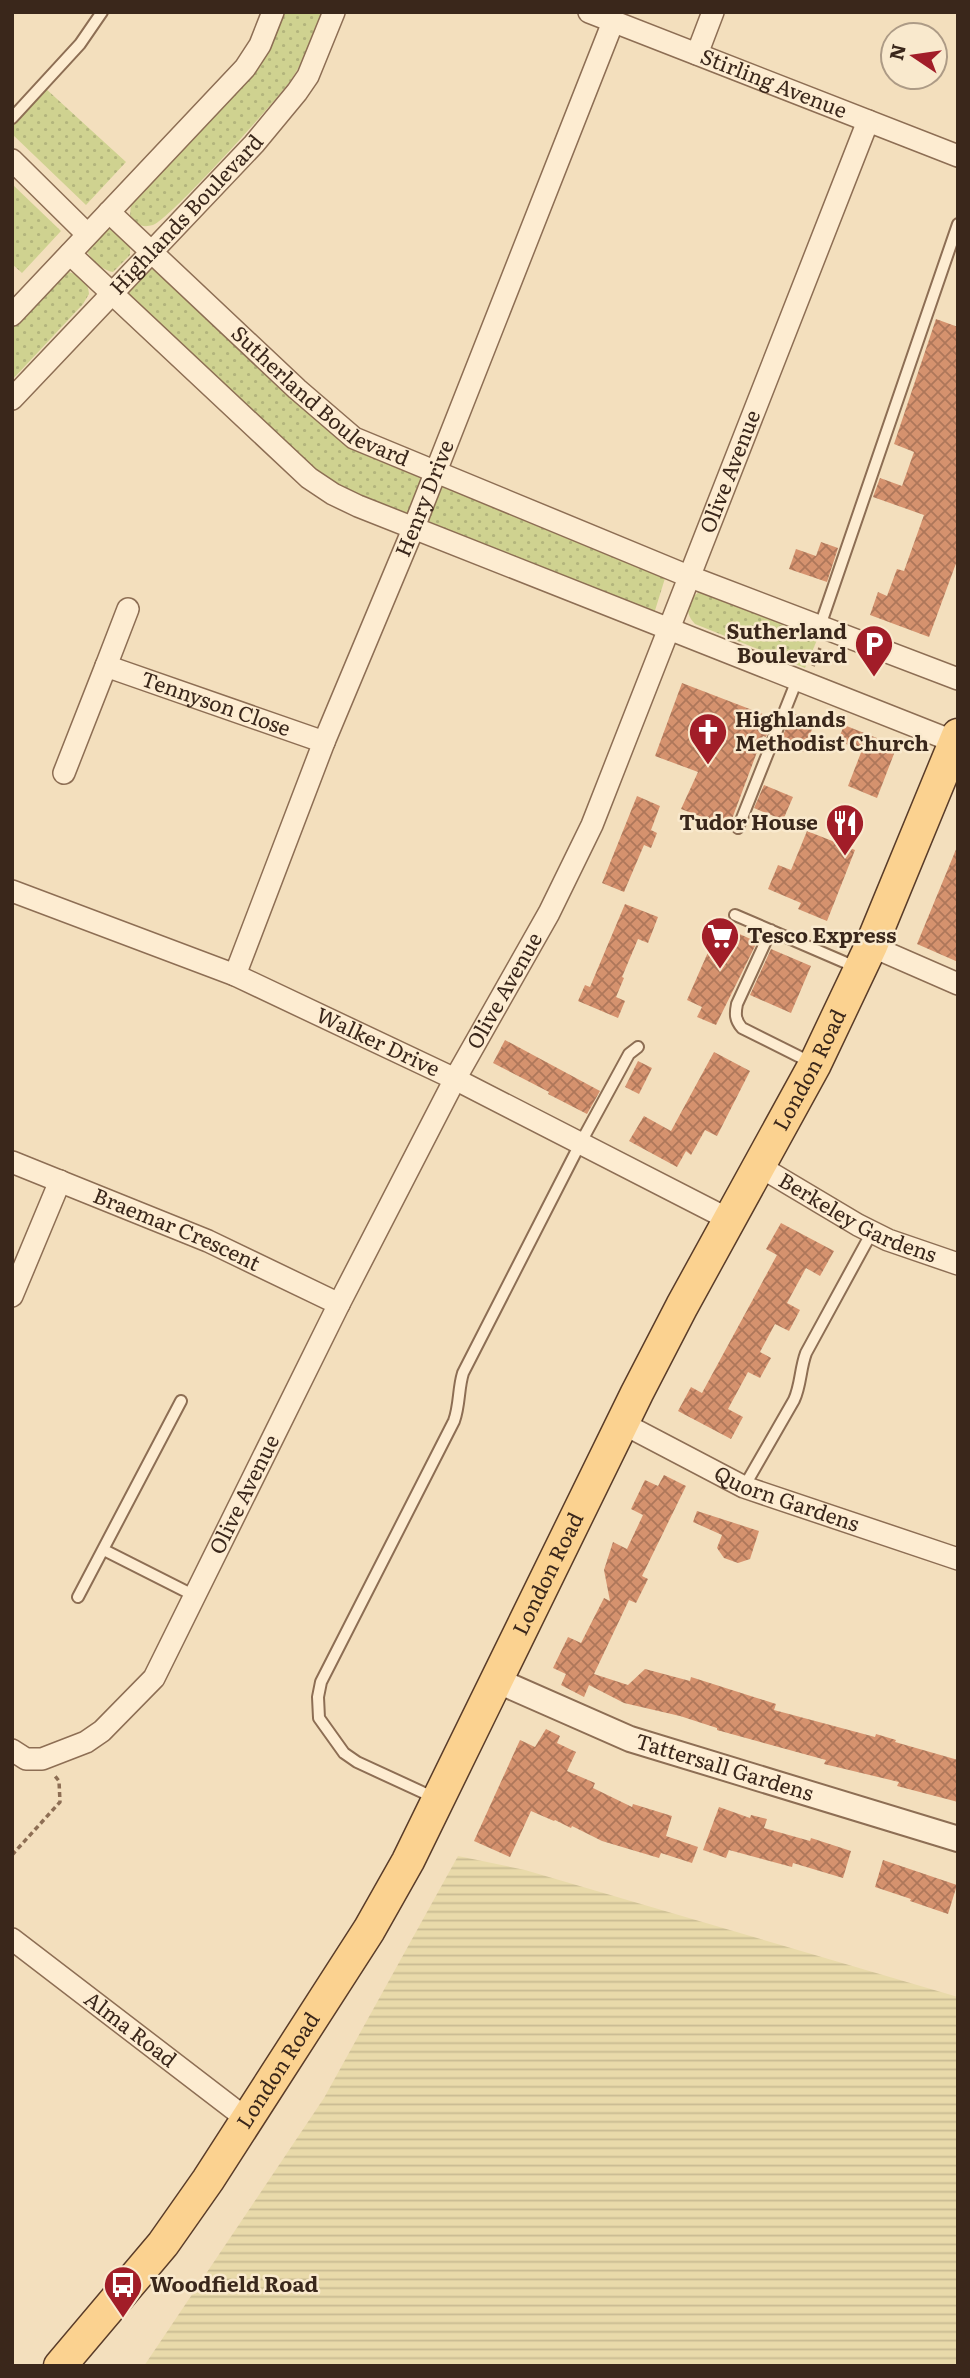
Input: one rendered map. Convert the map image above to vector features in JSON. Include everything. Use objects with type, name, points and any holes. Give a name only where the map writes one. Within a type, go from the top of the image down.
[{"type":"main road","name":"London Road","points":[[60,2366],[163,2244],[248,2120],[369,1930],[408,1861],[622,1423],[682,1306],[815,1064],[866,958],[956,739]]},
{"type":"street","points":[[12,315],[245,68],[260,46],[273,12]]},
{"type":"street","name":"Highlands Boulevard","points":[[12,399],[254,144],[308,76],[334,12]]},
{"type":"street","name":"Stirling Avenue","points":[[589,12],[958,156]]},
{"type":"street","points":[[698,54],[713,12]]},
{"type":"street","name":"Henry Drive","points":[[235,975],[324,742],[414,527],[613,22]]},
{"type":"street","name":"Olive Avenue","points":[[42,1759],[86,1742],[102,1731],[154,1678],[339,1304],[455,1079],[549,913],[592,825],[869,121]]},
{"type":"street","points":[[12,160],[87,234]]},
{"type":"street","name":"Sutherland Boulevard","points":[[109,212],[340,428],[354,438],[688,576],[958,679]]},
{"type":"street","points":[[71,254],[211,388],[309,478],[332,494],[802,681],[956,739]]},
{"type":"street","points":[[64,773],[128,608]]},
{"type":"street","name":"Tennyson Close","points":[[106,666],[324,742]]},
{"type":"street","name":"Walker Drive","points":[[12,891],[235,975],[455,1079],[730,1220]]},
{"type":"street","points":[[866,958],[958,984]]},
{"type":"street","name":"Braemar Crescent","points":[[12,1162],[208,1241],[339,1304]]},
{"type":"street","name":"Berkeley Gardens","points":[[759,1166],[872,1232],[958,1264]]},
{"type":"street","points":[[12,1296],[60,1181]]},
{"type":"street","name":"Quorn Gardens","points":[[622,1423],[744,1487],[958,1559]]},
{"type":"street","name":"Tattersall Gardens","points":[[496,1680],[630,1739],[958,1839]]},
{"type":"street","points":[[12,1750],[26,1759],[42,1759]]},
{"type":"street","name":"Alma Road","points":[[14,1945],[248,2120]]},
{"type":"lane","points":[[12,118],[80,44],[102,12]]},
{"type":"lane","points":[[824,628],[958,224]]},
{"type":"lane","points":[[738,828],[802,681]]},
{"type":"lane","points":[[734,915],[771,930],[866,958]]},
{"type":"lane","points":[[771,930],[737,1004],[736,1022],[742,1028],[815,1064]]},
{"type":"lane","points":[[438,1800],[357,1762],[344,1753],[319,1718],[318,1697],[321,1682],[454,1421],[459,1406],[459,1385],[463,1373],[580,1143],[629,1054],[638,1047]]},
{"type":"lane","points":[[744,1487],[794,1400],[799,1390],[806,1353],[872,1232]]},
{"type":"lane","points":[[78,1597],[181,1401]]},
{"type":"lane","points":[[104,1550],[194,1596]]},
{"type":"path","points":[[802,681],[824,628]]},
{"type":"path","points":[[12,1855],[60,1802],[60,1781],[42,1759]]},
{"type":"shaded area","points":[[458,1856],[525,1870],[958,1997],[958,2366],[144,2366],[324,2098]]},
{"type":"green space","points":[[283,12],[324,12],[305,56],[291,80],[223,158],[163,218],[149,226],[135,222],[130,218],[131,198]]},
{"type":"green space","points":[[45,88],[126,162],[86,205],[12,134],[12,125]]},
{"type":"green space","points":[[12,184],[61,231],[22,273],[12,264]]},
{"type":"green space","points":[[103,228],[109,228],[130,247],[130,255],[113,272],[95,262],[85,245]]},
{"type":"green space","points":[[149,253],[334,424],[666,575],[653,617],[334,493],[113,291]]},
{"type":"green space","points":[[69,272],[84,280],[89,294],[83,304],[12,380],[12,322],[57,275]]},
{"type":"green space","points":[[699,592],[820,633],[805,668],[695,624],[689,615],[688,607],[691,599]]},
{"type":"building","points":[[936,319],[958,327],[958,558],[929,637],[870,615],[878,592],[887,596],[897,569],[904,571],[924,515],[873,497],[880,478],[902,486],[914,452],[894,444]]},
{"type":"building","points":[[821,542],[838,548],[827,582],[789,569],[796,549],[816,556]]},
{"type":"building","points":[[682,683],[773,718],[766,737],[763,736],[729,827],[681,809],[698,772],[655,756]]},
{"type":"building","points":[[795,714],[815,722],[803,752],[780,743]]},
{"type":"building","points":[[844,725],[897,746],[877,798],[848,786],[862,750],[838,741]]},
{"type":"building","points":[[764,785],[793,797],[783,820],[754,808]]},
{"type":"building","points":[[637,796],[660,806],[651,830],[657,833],[651,848],[644,845],[624,892],[602,883]]},
{"type":"building","points":[[807,831],[855,850],[827,921],[798,909],[801,903],[768,889],[778,865],[791,870]]},
{"type":"building","points":[[958,847],[958,962],[917,944]]},
{"type":"building","points":[[625,904],[658,917],[648,943],[638,939],[622,977],[624,978],[616,997],[625,1001],[618,1018],[578,1001],[585,985],[590,987]]},
{"type":"building","name":"Tesco Express","points":[[720,925],[757,942],[716,1025],[697,1017],[702,1007],[687,1000]]},
{"type":"building","points":[[771,949],[811,966],[791,1013],[750,995]]},
{"type":"building","points":[[505,1040],[600,1091],[587,1114],[493,1063]]},
{"type":"building","points":[[714,1052],[750,1071],[717,1136],[705,1130],[691,1155],[686,1151],[677,1167],[629,1141],[644,1116],[671,1131]]},
{"type":"building","points":[[638,1061],[652,1068],[639,1094],[625,1087]]},
{"type":"building","points":[[781,1223],[834,1251],[820,1276],[806,1268],[787,1303],[800,1310],[789,1331],[775,1324],[760,1352],[771,1358],[760,1378],[748,1372],[728,1409],[743,1417],[731,1439],[678,1411],[691,1387],[702,1393],[777,1255],[766,1249]]},
{"type":"building","points":[[664,1475],[686,1486],[642,1576],[648,1579],[636,1603],[629,1600],[594,1674],[628,1685],[645,1669],[690,1681],[691,1677],[776,1704],[774,1710],[875,1737],[876,1734],[958,1760],[958,1802],[897,1786],[899,1782],[824,1764],[826,1760],[717,1730],[680,1716],[624,1703],[589,1685],[584,1697],[561,1685],[566,1674],[553,1668],[568,1637],[581,1643],[604,1598],[610,1601],[604,1570],[613,1542],[627,1549],[643,1515],[631,1509],[645,1480],[658,1486]]},
{"type":"building","points":[[697,1511],[759,1531],[750,1559],[738,1563],[724,1558],[717,1548],[722,1535],[693,1522]]},
{"type":"building","points":[[546,1729],[560,1736],[557,1743],[576,1752],[567,1771],[595,1783],[593,1788],[632,1807],[633,1804],[672,1816],[666,1836],[698,1847],[692,1863],[661,1853],[659,1858],[602,1841],[572,1826],[571,1828],[531,1811],[510,1857],[474,1841],[520,1740],[535,1747]]},
{"type":"building","points":[[719,1807],[750,1818],[751,1815],[767,1819],[764,1828],[810,1841],[811,1838],[851,1851],[843,1878],[793,1863],[792,1867],[729,1850],[726,1858],[703,1850]]},
{"type":"building","points":[[883,1860],[957,1885],[948,1914],[875,1887]]},
{"type":"place","name":"Sutherland Boulevard","points":[[874,678]]},
{"type":"place","name":"Highlands Methodist Church","points":[[708,766]]},
{"type":"place","name":"Tudor House","points":[[845,857]]},
{"type":"place","name":"Tesco Express","points":[[720,970]]},
{"type":"place","name":"Woodfield Road","points":[[123,2319]]}]
